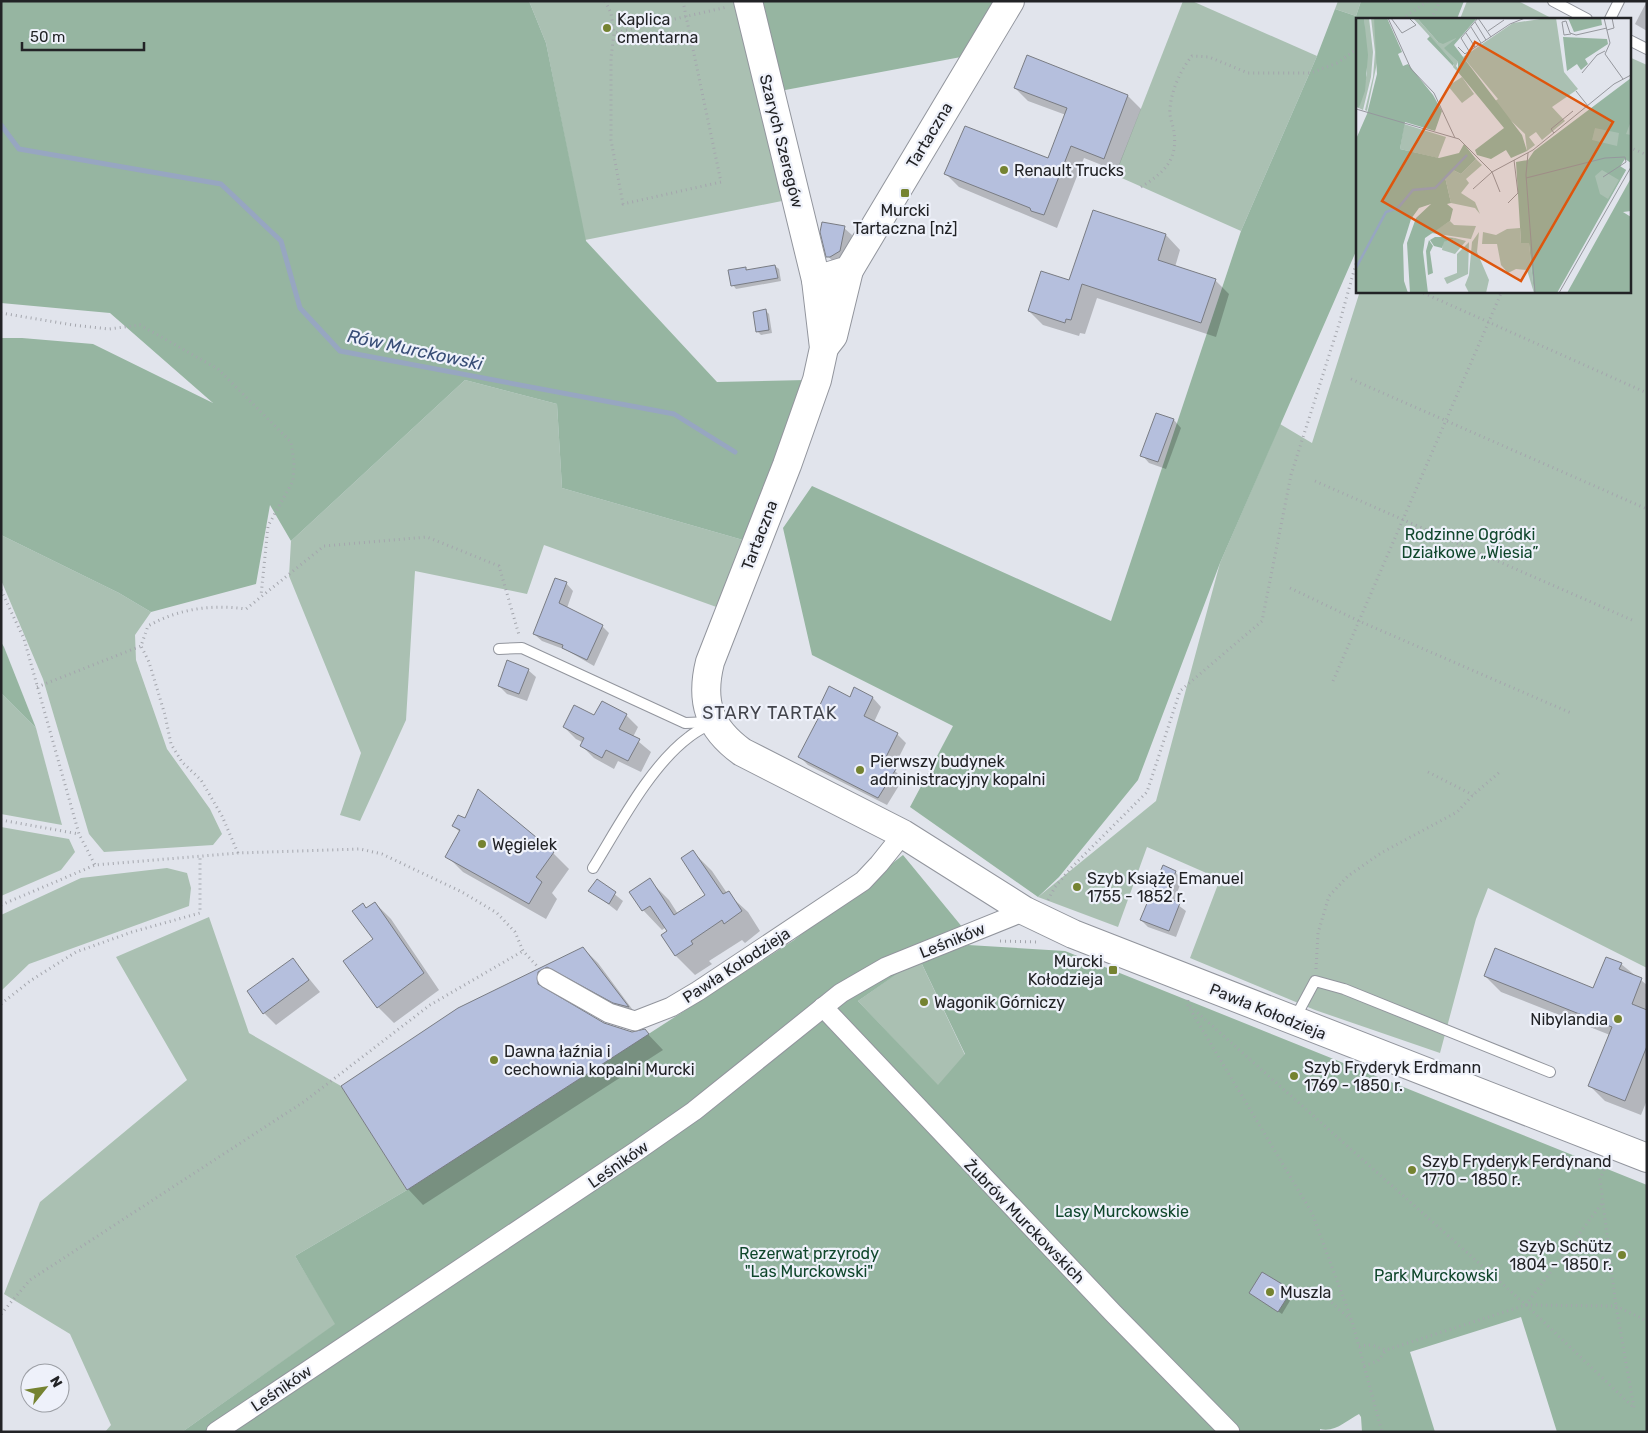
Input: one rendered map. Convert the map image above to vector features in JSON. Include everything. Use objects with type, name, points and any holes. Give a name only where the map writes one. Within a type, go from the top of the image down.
[{"type":"street","name":"Tartaczna","points":[[824,348],[833,336],[850,270],[1010,1]]},
{"type":"street","name":"Szarych Szeregów","points":[[738,4],[816,280]]},
{"type":"street","points":[[816,280],[850,270]]},
{"type":"street","name":"Tartaczna","points":[[713,722],[705,691],[710,662],[787,465],[817,380],[824,348],[816,280]]},
{"type":"street","name":"Pawła Kołodzieja","points":[[713,722],[724,739],[742,752],[903,834],[1032,915],[1082,938],[1647,1158]]},
{"type":"street","name":"Pawła Kołodzieja","points":[[547,978],[609,1013],[634,1021],[671,1007],[862,881],[879,864],[903,834]]},
{"type":"street","name":"Leśników","points":[[216,1432],[694,1111],[841,993],[886,968],[1032,915]]},
{"type":"street","name":"Żubrów Murckowskich","points":[[823,1007],[1112,1312],[1230,1432]]},
{"type":"lane","points":[[1553,1],[1585,18]]},
{"type":"lane","points":[[1610,18],[1619,1]]},
{"type":"lane","points":[[1630,40],[1647,49]]},
{"type":"lane","points":[[499,649],[522,648],[686,723],[713,722]]},
{"type":"lane","points":[[593,868],[635,800],[669,756],[689,736],[713,722]]},
{"type":"lane","points":[[1293,1021],[1315,981],[1344,989],[1550,1072]]},
{"type":"path","points":[[605,1],[611,13],[614,33],[611,58],[611,140],[623,204],[721,182],[683,1]]},
{"type":"path","points":[[1403,18],[1428,1]]},
{"type":"path","points":[[1432,18],[1440,1]]},
{"type":"path","points":[[614,33],[738,4]]},
{"type":"path","points":[[1141,187],[1161,175],[1173,157],[1174,135],[1170,109],[1183,68],[1192,56],[1210,57],[1248,73],[1311,73],[1337,63],[1356,50]]},
{"type":"path","points":[[1630,147],[1647,155]]},
{"type":"path","points":[[1032,915],[1071,868],[1147,792],[1180,692],[1219,656],[1262,621],[1291,475],[1356,263]]},
{"type":"path","points":[[1421,292],[1647,392]]},
{"type":"path","points":[[1333,681],[1502,292]]},
{"type":"path","points":[[1,313],[109,329],[140,324],[218,369],[291,442],[294,462],[293,481],[268,526],[261,597]]},
{"type":"path","points":[[1351,379],[1647,509]]},
{"type":"path","points":[[1315,481],[1632,620]]},
{"type":"path","points":[[238,853],[222,816],[201,780],[182,762],[171,744],[150,662],[141,646],[148,626],[170,614],[224,606],[246,609],[324,546],[427,537],[499,566],[515,616],[522,648]]},
{"type":"path","points":[[1290,588],[1359,621],[1571,713]]},
{"type":"path","points":[[1,590],[24,640],[79,834],[95,865]]},
{"type":"path","points":[[37,687],[141,646]]},
{"type":"path","points":[[1315,981],[1318,933],[1329,896],[1356,870],[1381,853],[1457,812],[1473,795],[1501,771]]},
{"type":"path","points":[[1428,772],[1473,795]]},
{"type":"path","points":[[1,820],[79,834]]},
{"type":"path","points":[[1,904],[95,865],[238,853],[360,849],[382,854],[462,892],[497,913],[515,932],[523,951],[547,978]]},
{"type":"path","points":[[1,1004],[30,981],[76,952],[132,932],[200,913],[200,856]]},
{"type":"path","points":[[1,1314],[30,1280],[305,1102],[430,1005],[523,951]]},
{"type":"path","points":[[1382,1432],[1352,1321],[1312,1213],[1187,1004],[1526,1305],[1634,1408],[1616,1306],[1600,1179],[1613,1146]]},
{"type":"path","points":[[1526,1305],[1603,1202]]},
{"type":"path","points":[[1328,1299],[1352,1321]]},
{"type":"path","points":[[1364,1366],[1378,1360],[1386,1350],[1526,1305],[1616,1306],[1647,1322]]},
{"type":"path","points":[[1359,1346],[1371,1344],[1386,1350]]},
{"type":"green space","points":[[1,1],[529,1],[546,43],[586,241],[717,382],[806,380],[743,540],[562,488],[557,404],[465,380],[291,541],[270,505],[256,584],[151,612],[119,593],[1,535],[1,338],[93,344],[213,403],[110,313],[1,303]]},
{"type":"green space","points":[[529,1],[734,1],[782,201],[585,240],[546,43]]},
{"type":"green space","points":[[758,1],[998,1],[961,57],[780,91]]},
{"type":"green space","points":[[1183,1],[1192,1],[1317,56],[1241,231],[1115,175]]},
{"type":"green space","points":[[1338,1],[1361,1],[1356,16],[1335,9]]},
{"type":"green space","points":[[1361,1],[1464,1],[1457,18],[1356,18],[1356,251],[1220,563],[1138,780],[1059,877],[1038,897],[910,807],[953,726],[812,655],[783,528],[812,486],[1111,621],[1241,231],[1317,56],[1335,9],[1356,16]]},
{"type":"green space","points":[[1467,1],[1518,1],[1551,18],[1460,18]]},
{"type":"green space","name":"Rodzinne Ogródki Działkowe „Wiesia”","points":[[1630,57],[1647,65],[1647,968],[1488,888],[1476,919],[1440,1053],[1315,1010],[1190,958],[1220,879],[1147,847],[1118,927],[1038,897],[1156,801],[1220,563],[1280,424],[1312,443],[1360,292],[1630,292]]},
{"type":"green space","points":[[465,380],[557,404],[562,488],[743,540],[722,609],[544,545],[527,594],[415,571],[406,720],[360,821],[340,815],[361,753],[289,576],[291,541]]},
{"type":"green space","points":[[1,535],[119,593],[151,612],[135,635],[136,660],[167,749],[210,809],[222,834],[213,845],[104,852],[89,834],[43,679],[1,580]]},
{"type":"green space","points":[[1,642],[4,647],[36,728],[1,693]]},
{"type":"green space","points":[[1,693],[36,728],[62,825],[1,814]]},
{"type":"green space","points":[[1,827],[69,839],[75,852],[61,870],[1,896]]},
{"type":"green space","name":"Lasy Murckowskie","points":[[903,855],[963,928],[858,1001],[938,1085],[965,1054],[921,962],[968,945],[1065,951],[1647,1185],[1647,1432],[1557,1432],[1521,1317],[1410,1352],[1435,1432],[1362,1432],[1359,1414],[1336,1428],[1320,1429],[1320,1432],[182,1432],[335,1324],[295,1256],[407,1190],[794,940]]},
{"type":"green space","points":[[167,868],[187,873],[191,888],[189,906],[29,964],[1,991],[1,915],[81,878]]},
{"type":"green space","points":[[209,917],[249,1033],[341,1086],[407,1190],[295,1256],[336,1324],[182,1432],[105,1432],[111,1425],[70,1334],[4,1294],[40,1202],[187,1080],[116,957]]},
{"type":"green space","points":[[919,958],[965,1055],[938,1086],[858,1001]]},
{"type":"building","points":[[1027,55],[1128,95],[1104,159],[1071,146],[1044,215],[944,174],[965,126],[1048,158],[1067,108],[1014,88]]},
{"type":"building","points":[[1093,210],[1166,234],[1158,260],[1216,279],[1201,323],[1082,284],[1071,320],[1066,319],[1065,323],[1028,311],[1041,271],[1069,280]]},
{"type":"building","points":[[822,222],[845,226],[840,251],[830,257],[826,257],[820,232]]},
{"type":"building","points":[[775,265],[778,278],[731,286],[728,270],[746,267],[746,270]]},
{"type":"building","points":[[766,309],[769,330],[756,332],[753,312]]},
{"type":"building","points":[[1156,413],[1174,419],[1158,462],[1140,456]]},
{"type":"building","points":[[555,578],[567,582],[559,603],[603,625],[587,660],[562,648],[563,645],[533,634]]},
{"type":"building","points":[[507,660],[529,669],[519,694],[498,686]]},
{"type":"building","points":[[829,686],[850,697],[854,687],[873,697],[864,716],[898,733],[883,763],[896,769],[878,798],[798,757],[822,711],[818,709]]},
{"type":"building","points":[[602,701],[627,714],[619,729],[640,739],[628,761],[606,750],[602,758],[580,746],[584,738],[563,727],[574,705],[594,715]]},
{"type":"building","points":[[478,789],[554,852],[536,877],[542,882],[529,904],[445,857],[460,830],[452,826],[458,815],[465,818]]},
{"type":"building","points":[[693,850],[723,894],[729,891],[742,911],[724,924],[722,920],[691,941],[693,944],[675,956],[661,935],[667,931],[650,906],[642,911],[629,892],[650,878],[674,915],[705,895],[681,858]]},
{"type":"building","points":[[1163,865],[1176,871],[1166,897],[1180,903],[1169,931],[1140,920]]},
{"type":"building","points":[[597,879],[616,892],[609,904],[588,891]]},
{"type":"building","points":[[375,902],[424,973],[377,1008],[343,961],[373,939],[352,911],[363,903],[366,908]]},
{"type":"building","name":"Dawna łaźnia i cechownia kopalni Murcki","points":[[583,947],[629,1007],[613,1003],[547,967],[538,972],[538,984],[604,1023],[632,1032],[645,1029],[649,1034],[407,1190],[341,1086],[458,1008]]},
{"type":"building","name":"Nibylandia","points":[[1495,948],[1593,988],[1606,957],[1622,963],[1619,969],[1642,978],[1632,1004],[1647,1010],[1647,1046],[1625,1101],[1588,1086],[1612,1027],[1484,976]]},
{"type":"building","points":[[293,958],[309,980],[263,1014],[247,991]]},
{"type":"building","name":"Muszla","points":[[1262,1272],[1292,1290],[1278,1312],[1249,1293]]},
{"type":"waterway","name":"Rów Murckowski","points":[[1,125],[19,149],[221,184],[281,241],[300,308],[340,351],[674,414],[735,452]]},
{"type":"place","name":"Kaplica cmentarna","points":[[607,28]]},
{"type":"place","name":"Renault Trucks","points":[[1004,170]]},
{"type":"place","name":"Murcki Tartaczna [nż]","points":[[905,193]]},
{"type":"place","name":"Pierwszy budynek administracyjny kopalni","points":[[860,770]]},
{"type":"place","name":"Węgielek","points":[[482,844]]},
{"type":"place","name":"Szyb Książę Emanuel 1755 - 1852 r.","points":[[1077,887]]},
{"type":"place","name":"Murcki Kołodzieja","points":[[1113,970]]},
{"type":"place","name":"Wagonik Górniczy","points":[[924,1002]]},
{"type":"place","name":"Nibylandia","points":[[1618,1019]]},
{"type":"place","name":"Dawna łaźnia i cechownia kopalni Murcki","points":[[494,1060]]},
{"type":"place","name":"Szyb Fryderyk Erdmann 1769 - 1850 r.","points":[[1294,1076]]},
{"type":"place","name":"Szyb Fryderyk Ferdynand 1770 - 1850 r.","points":[[1412,1170]]},
{"type":"place","name":"Szyb Schütz 1804 - 1850 r.","points":[[1622,1255]]},
{"type":"place","name":"Muszla","points":[[1270,1292]]},
{"type":"district","name":"STARY TARTAK","points":[[770,713]]},
{"type":"park label","name":"Rezerwat przyrody \"Las Murckowski\"","points":[[809,1262]]},
{"type":"park label","name":"Park Murckowski","points":[[1436,1275]]}]
